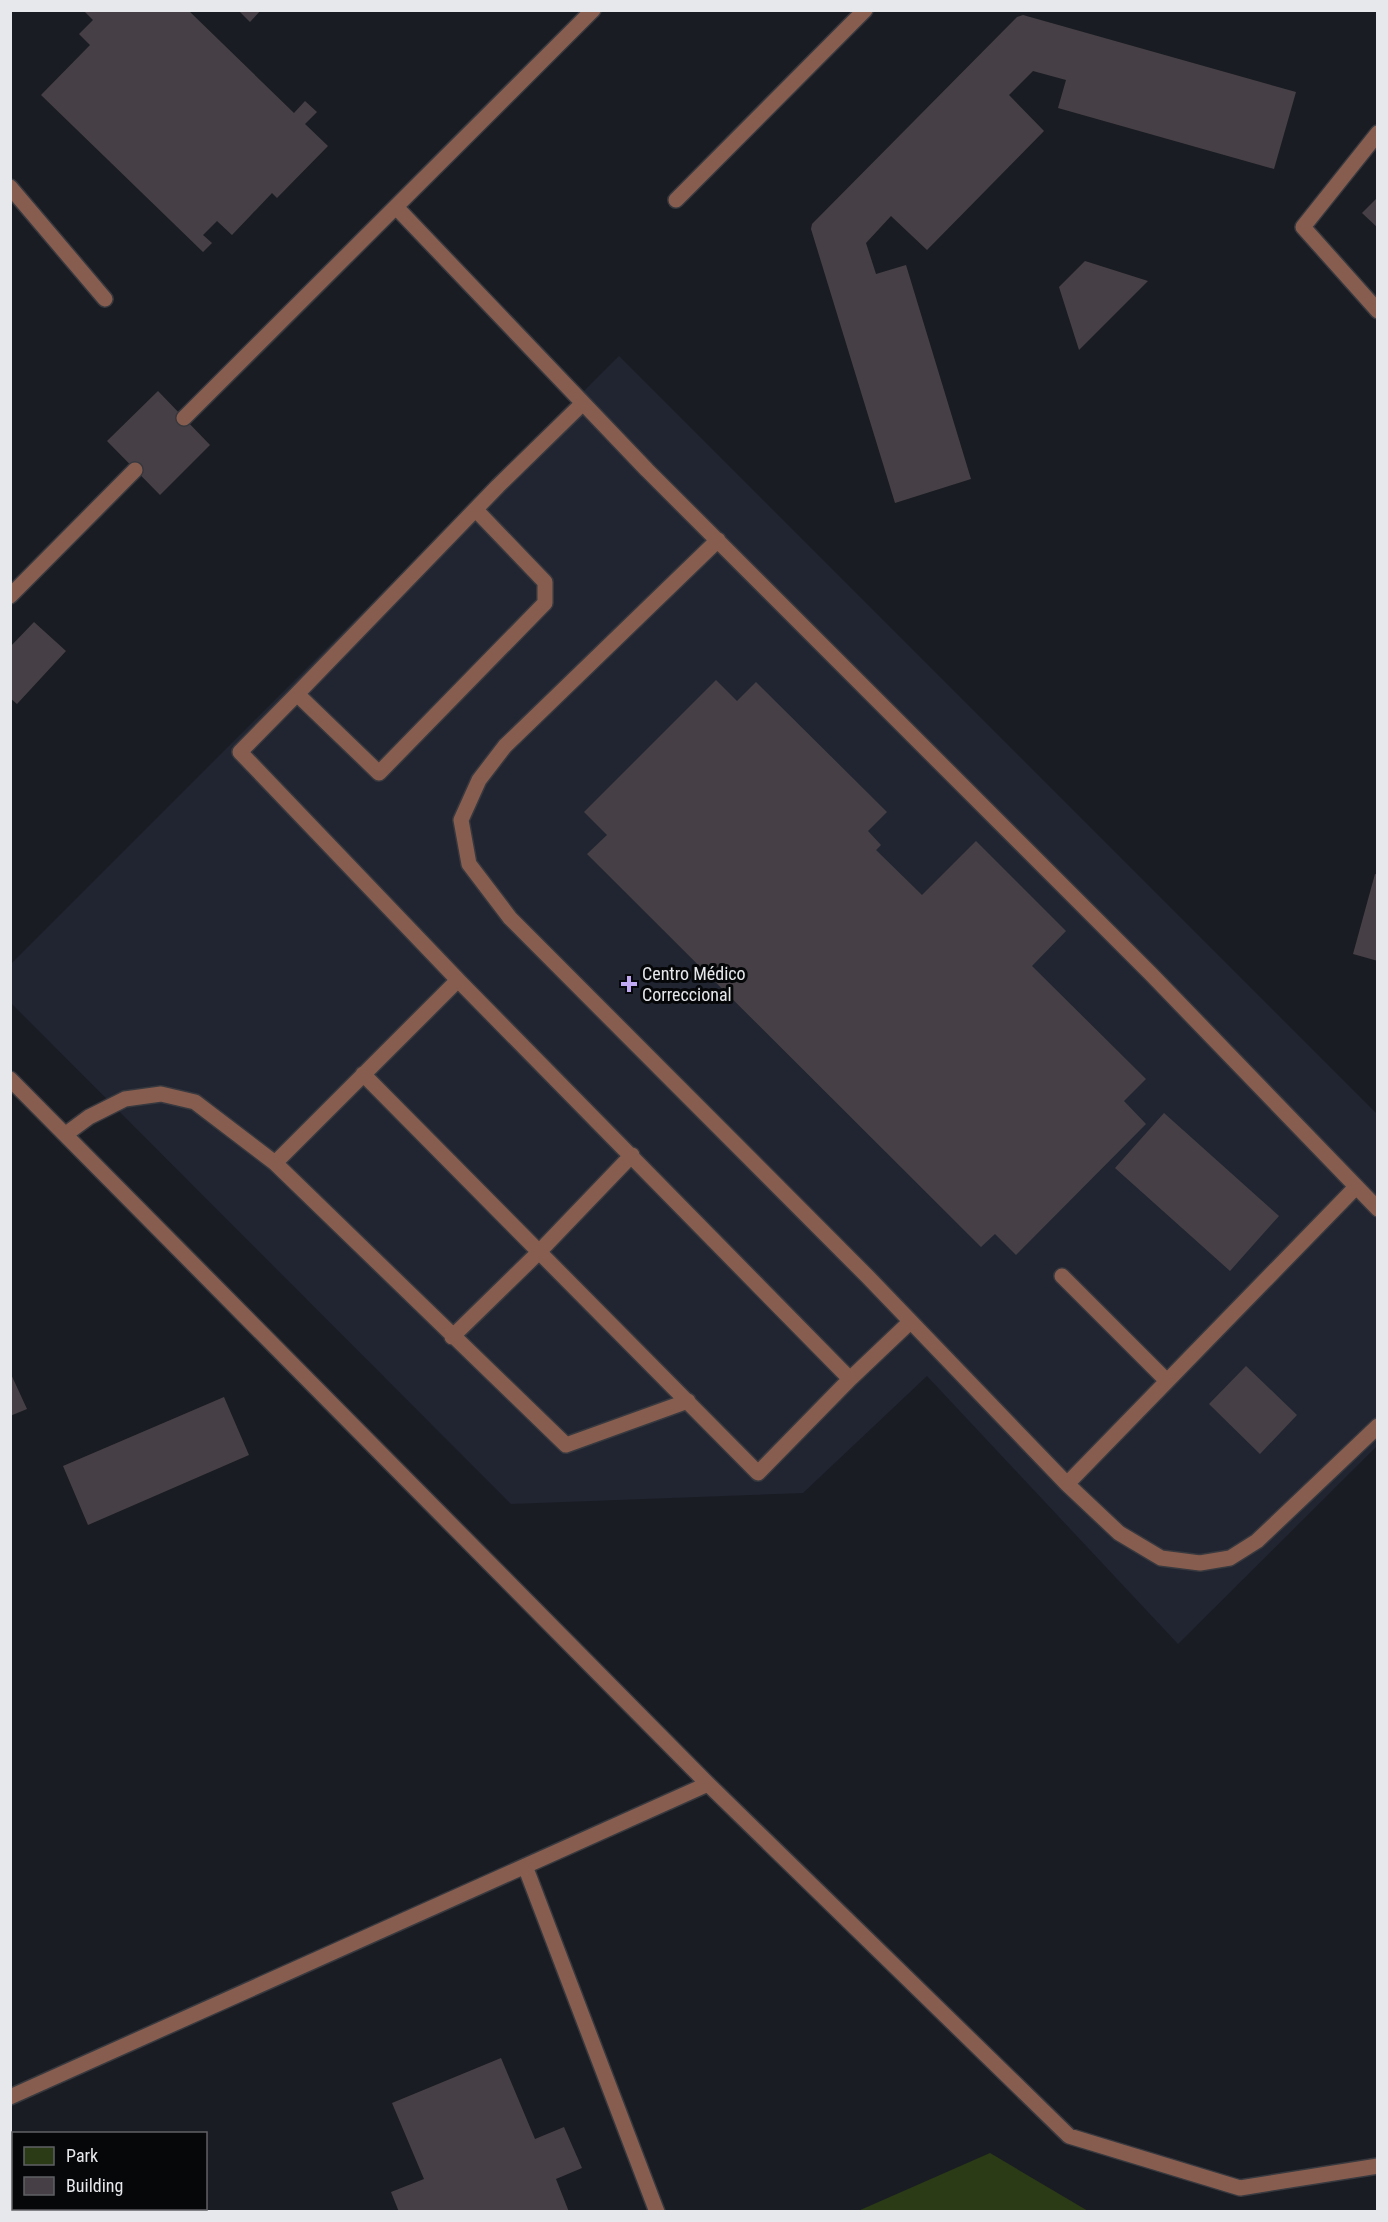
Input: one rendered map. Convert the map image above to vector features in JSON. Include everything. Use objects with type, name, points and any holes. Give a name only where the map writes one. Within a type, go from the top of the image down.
[{"type":"lane","points":[[184,418],[593,10]]},
{"type":"lane","points":[[676,200],[865,10]]},
{"type":"lane","points":[[1377,133],[1303,227],[1377,311]]},
{"type":"lane","points":[[10,187],[105,299]]},
{"type":"lane","points":[[396,207],[646,470],[1143,965],[1377,1209]]},
{"type":"lane","points":[[583,403],[240,752],[458,980],[850,1379]]},
{"type":"lane","points":[[10,596],[135,470]]},
{"type":"lane","points":[[297,694],[379,773],[537,612],[545,603],[545,582],[476,510]]},
{"type":"lane","points":[[718,540],[505,746],[480,780],[461,820],[469,864],[510,918],[1067,1484],[1119,1533],[1161,1558],[1200,1563],[1230,1558],[1257,1541],[1377,1426]]},
{"type":"lane","points":[[274,1163],[458,980]]},
{"type":"lane","points":[[363,1074],[758,1473],[850,1379],[910,1322]]},
{"type":"lane","points":[[10,1079],[708,1784],[1069,2136],[1240,2188],[1377,2166]]},
{"type":"lane","points":[[66,1134],[89,1117],[125,1099],[161,1094],[195,1102],[274,1163],[566,1445],[688,1401]]},
{"type":"lane","points":[[452,1337],[539,1252],[632,1155]]},
{"type":"lane","points":[[1067,1484],[1356,1187]]},
{"type":"lane","points":[[1062,1276],[1167,1381]]},
{"type":"lane","points":[[10,2097],[708,1784]]},
{"type":"lane","points":[[525,1866],[657,2211]]},
{"type":"shaded area","name":"Centro Médico Correccional","points":[[619,356],[1377,1114],[1377,1446],[1178,1644],[927,1376],[803,1493],[511,1504],[11,1003],[10,965]]},
{"type":"green space","points":[[990,2153],[1088,2211],[858,2211]]},
{"type":"building","points":[[83,10],[188,10],[294,113],[305,101],[317,112],[305,124],[328,146],[277,198],[272,193],[232,235],[217,221],[203,235],[212,243],[203,252],[41,95],[90,45],[79,34],[93,20]]},
{"type":"building","points":[[238,10],[261,10],[250,22]]},
{"type":"building","points":[[1023,15],[1296,92],[1274,169],[1058,108],[1066,80],[1033,71],[1009,95],[1044,131],[927,250],[891,216],[866,243],[876,274],[906,265],[971,479],[895,503],[811,229],[812,224],[1017,17]]},
{"type":"building","points":[[1378,197],[1378,228],[1362,213]]},
{"type":"building","points":[[1085,261],[1148,281],[1079,350],[1059,287]]},
{"type":"building","points":[[158,391],[210,445],[160,495],[107,441]]},
{"type":"building","points":[[34,622],[66,651],[17,704],[10,698],[10,647]]},
{"type":"building","points":[[716,680],[737,701],[756,682],[887,812],[868,831],[881,845],[876,850],[922,895],[976,841],[1066,931],[1032,966],[1146,1079],[1124,1101],[1146,1124],[1016,1255],[995,1234],[981,1247],[587,854],[607,835],[584,812]]},
{"type":"building","points":[[1375,874],[1378,875],[1378,961],[1353,954]]},
{"type":"building","points":[[1164,1113],[1279,1216],[1230,1271],[1115,1168]]},
{"type":"building","points":[[1246,1366],[1297,1415],[1260,1454],[1209,1404]]},
{"type":"building","points":[[10,1372],[27,1409],[10,1416]]},
{"type":"building","points":[[224,1397],[249,1455],[88,1525],[63,1466]]},
{"type":"building","points":[[501,2058],[535,2139],[564,2127],[582,2168],[556,2179],[569,2212],[399,2212],[391,2192],[424,2179],[392,2103]]},
{"type":"place","name":"Centro Médico Correccional","points":[[629,984]]}]
